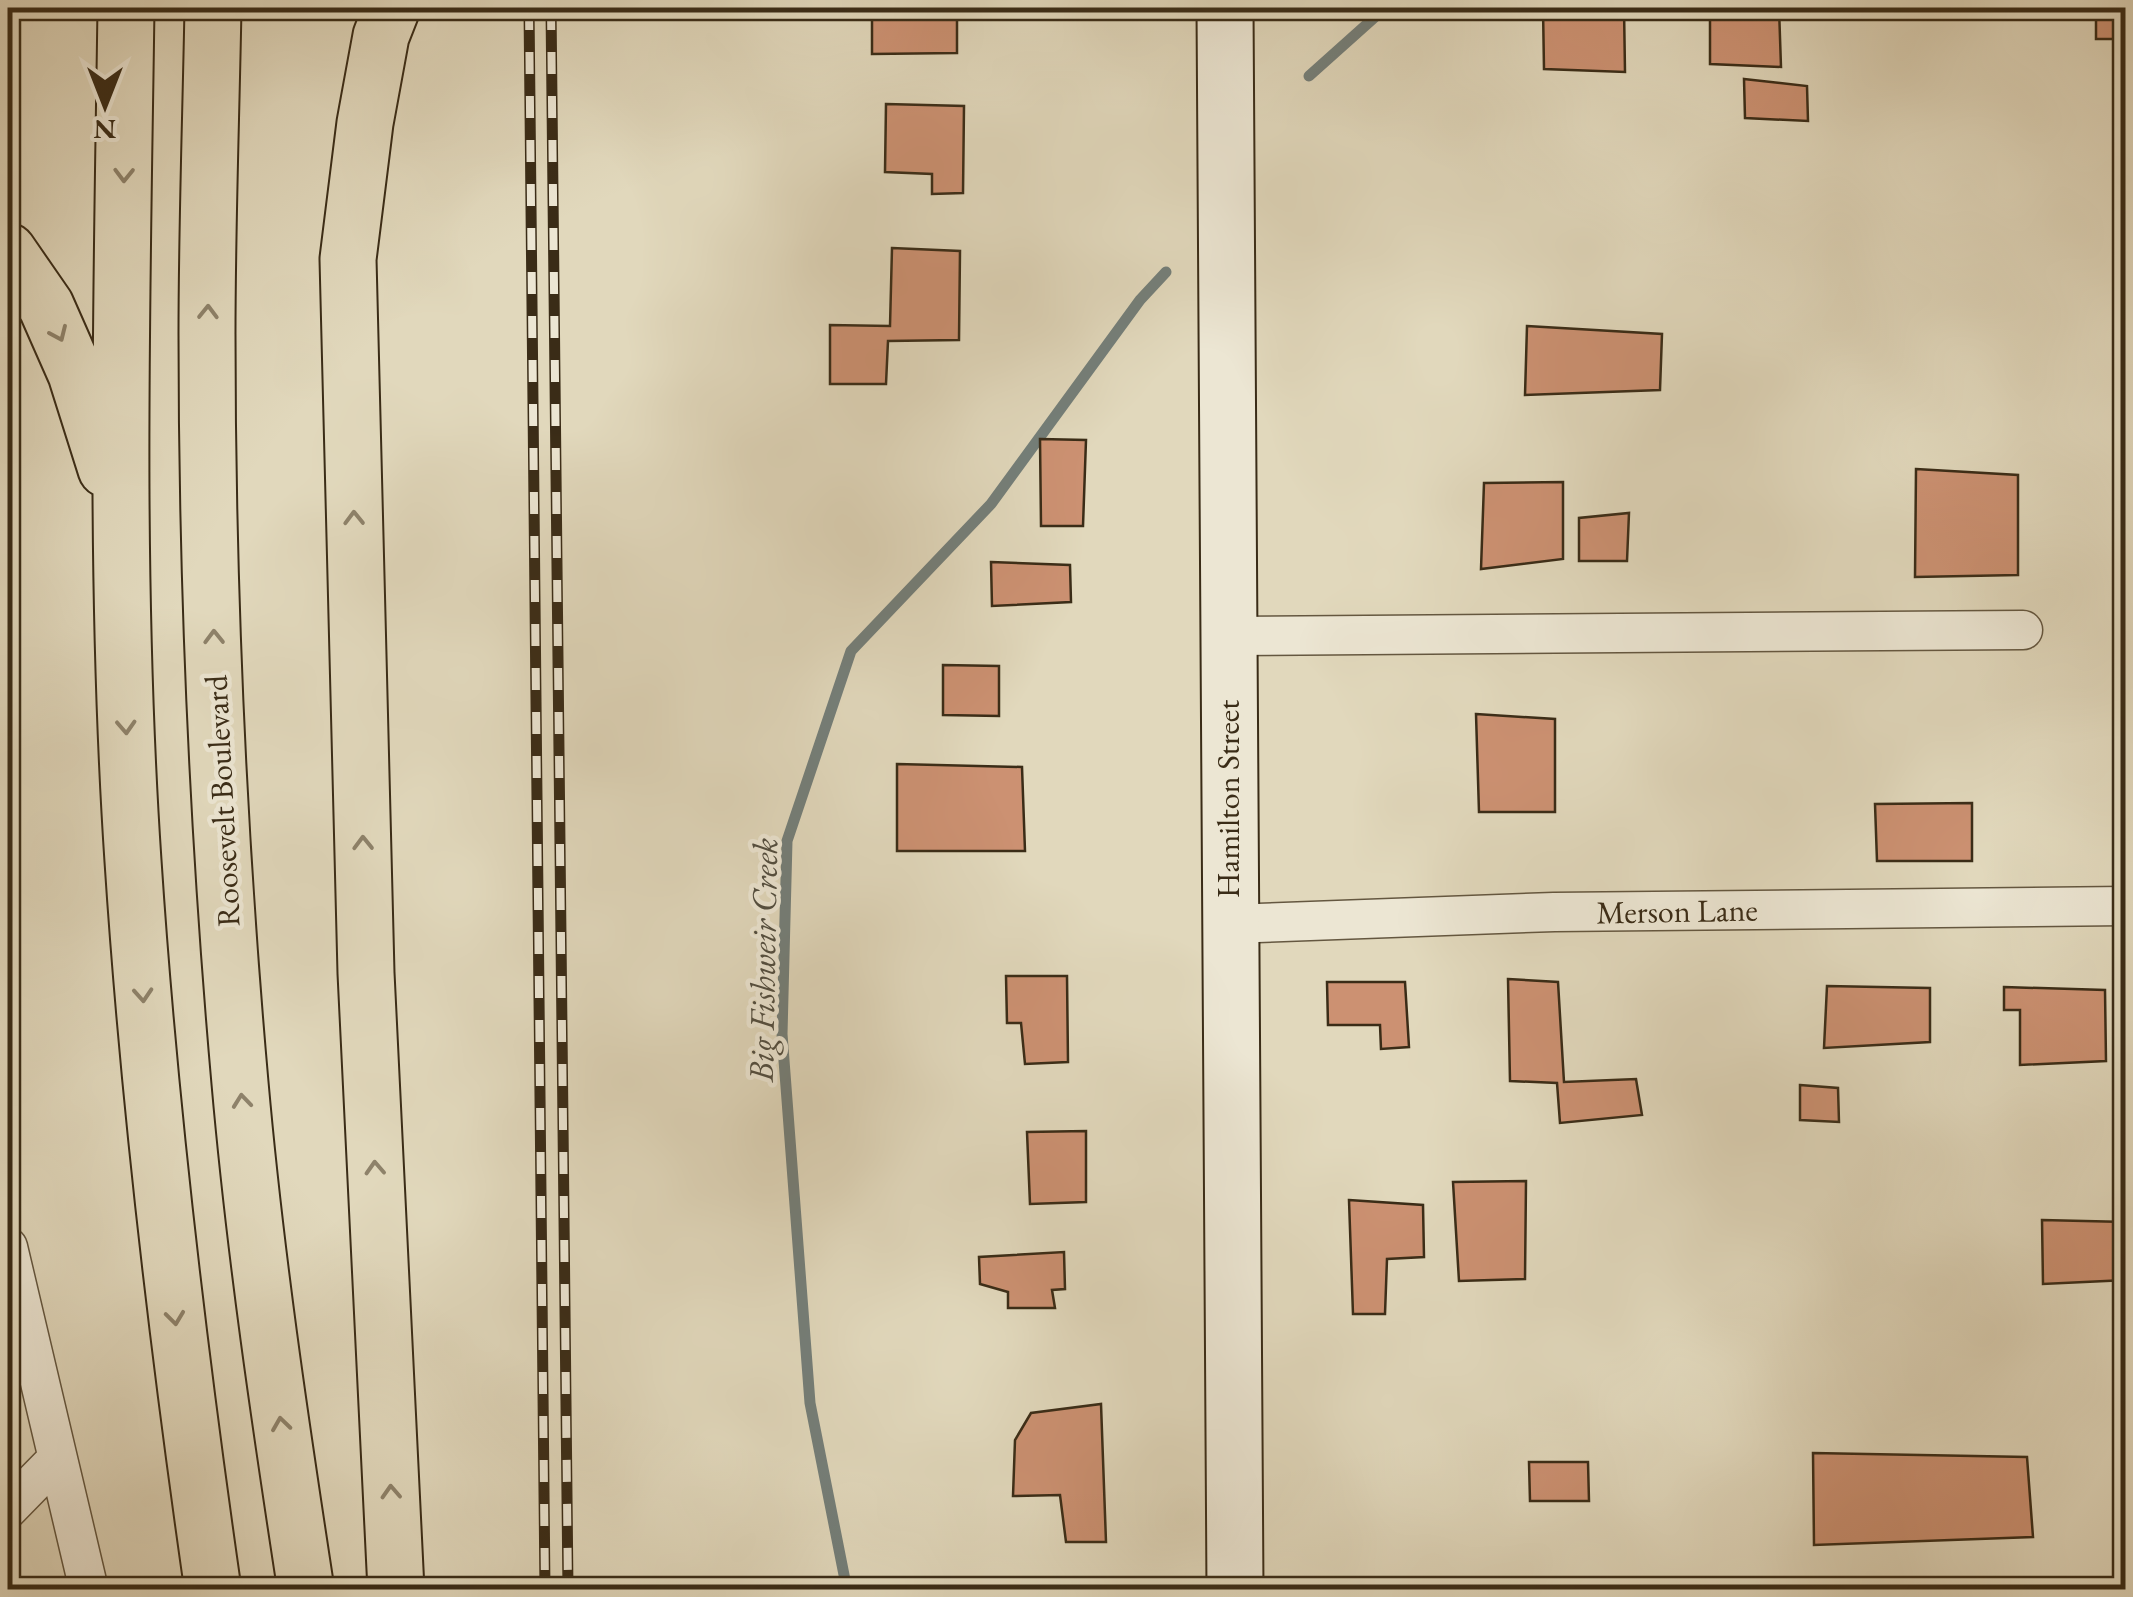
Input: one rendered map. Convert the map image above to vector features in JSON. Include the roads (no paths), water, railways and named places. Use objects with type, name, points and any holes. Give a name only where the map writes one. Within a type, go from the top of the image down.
[{"type":"highway","points":[[126,8],[122,525],[132,841],[146,1031],[181,1369],[214,1590]]},
{"type":"highway","name":"Roosevelt Boulevard","points":[[213,8],[207,336],[214,666],[223,852],[240,1085],[262,1293],[306,1590]]},
{"type":"highway","points":[[392,8],[382,36],[365,123],[348,259],[366,973],[396,1590]]},
{"type":"highway","points":[[8,252],[46,306],[76,374],[122,525]]},
{"type":"street","name":"Hamilton Street","points":[[1225,8],[1235,1590]]},
{"type":"street","points":[[1227,636],[2023,630]]},
{"type":"street","name":"Merson Lane","points":[[1229,924],[1554,912],[2126,906]]},
{"type":"street","points":[[8,1248],[89,1590]]},
{"type":"street","points":[[8,1509],[56,1460]]},
{"type":"waterway","name":"Big Fishweir Creek","points":[[1309,76],[1385,8]]},
{"type":"waterway","name":"Big Fishweir Creek","points":[[847,1590],[810,1403],[782,1034],[787,841],[851,651],[991,504],[1140,300],[1166,272]]},
{"type":"railway","points":[[529,8],[545,1590]]},
{"type":"railway","points":[[551,8],[568,1590]]}]
